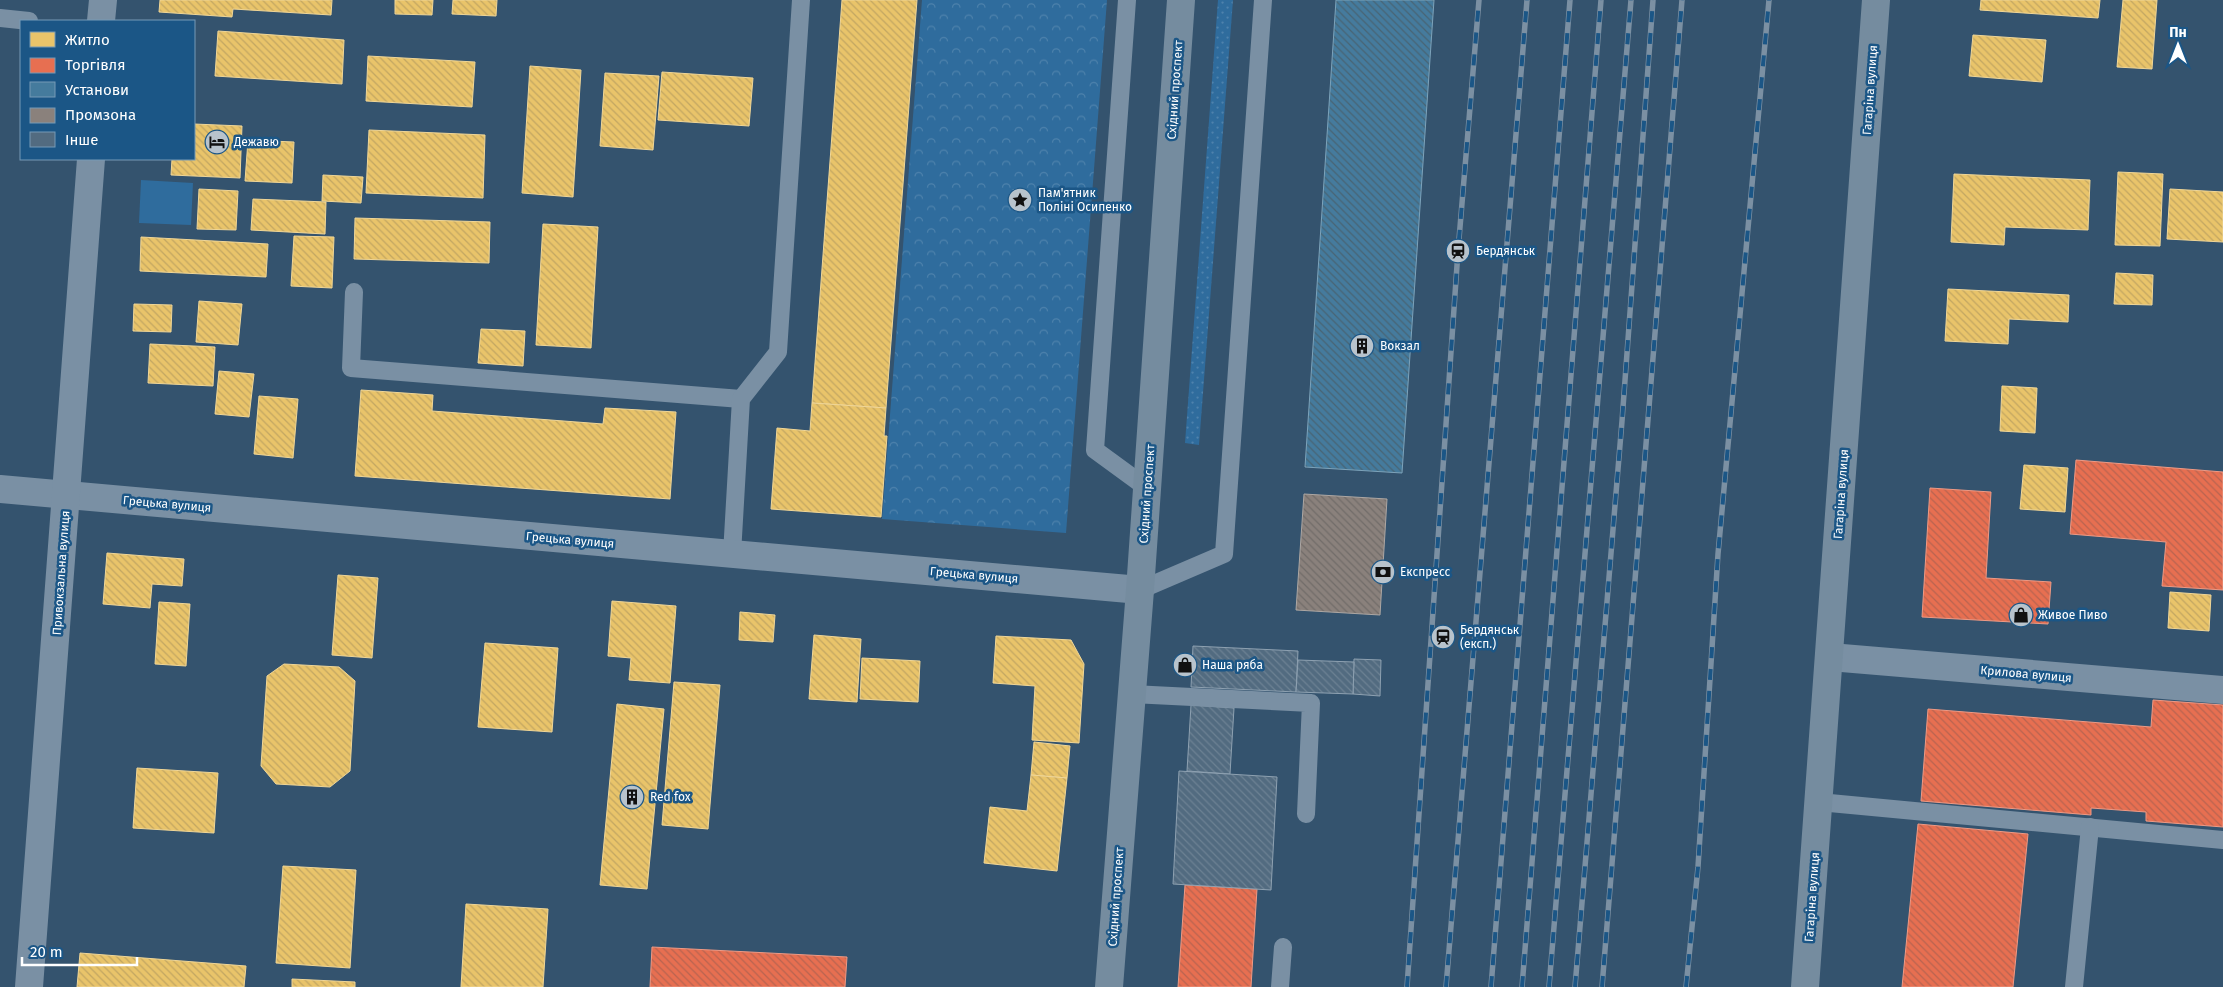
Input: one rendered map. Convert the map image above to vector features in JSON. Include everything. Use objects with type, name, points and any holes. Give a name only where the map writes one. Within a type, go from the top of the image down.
[{"type":"main road","name":"Східний проспект","points":[[1109,987],[1140,590],[1181,0]]},
{"type":"main road","name":"Гагаріна вулиця","points":[[1805,987],[1876,0]]},
{"type":"street","points":[[101,20],[103,0]]},
{"type":"street","name":"Привокзальна вулиця","points":[[29,987],[91,160]]},
{"type":"street","name":"Грецька вулиця","points":[[0,489],[1140,590]]},
{"type":"street","name":"Крилова вулиця","points":[[1830,657],[2223,690]]},
{"type":"lane","points":[[732,554],[741,398],[778,352],[801,0]]},
{"type":"lane","points":[[1127,0],[1094,450],[1147,488]]},
{"type":"lane","points":[[1140,590],[1224,554],[1263,0]]},
{"type":"lane","points":[[0,18],[20,20]]},
{"type":"lane","points":[[354,292],[351,368],[741,398]]},
{"type":"lane","points":[[1132,694],[1311,703],[1306,814]]},
{"type":"lane","points":[[1819,802],[2223,840]]},
{"type":"lane","points":[[2074,987],[2090,827]]},
{"type":"lane","points":[[1280,987],[1283,947]]},
{"type":"green space","points":[[922,0],[1107,0],[1066,533],[882,519]]},
{"type":"green space","points":[[1218,0],[1233,0],[1199,445],[1185,443]]},
{"type":"green space","points":[[141,180],[193,183],[191,225],[139,223]]},
{"type":"building: Житло","points":[[160,0],[332,0],[331,15],[233,9],[232,17],[159,12]]},
{"type":"building: Житло","points":[[395,0],[433,0],[432,15],[395,14]]},
{"type":"building: Житло","points":[[453,0],[497,0],[496,16],[452,14]]},
{"type":"building: Житло","points":[[842,0],[917,0],[886,408],[812,403]]},
{"type":"building: Житло","points":[[1981,0],[2100,0],[2098,18],[1980,10]]},
{"type":"building: Житло","points":[[2123,0],[2157,0],[2152,69],[2117,67]]},
{"type":"building: Житло","points":[[218,31],[344,40],[342,84],[215,76]]},
{"type":"building: Житло","points":[[1973,35],[2046,40],[2042,82],[1969,76]]},
{"type":"building: Житло","points":[[368,56],[475,62],[472,107],[366,101]]},
{"type":"building: Житло","points":[[530,66],[581,70],[573,197],[522,193]]},
{"type":"building: Житло","points":[[662,72],[753,78],[749,126],[658,120]]},
{"type":"building: Житло","points":[[605,73],[659,76],[653,150],[600,146]]},
{"type":"building: Житло","name":"Дежавю","points":[[195,124],[242,126],[240,178],[171,175],[172,160],[195,160]]},
{"type":"building: Житло","points":[[369,130],[485,135],[483,198],[366,193]]},
{"type":"building: Житло","points":[[248,140],[294,142],[292,183],[245,181]]},
{"type":"building: Житло","points":[[2118,172],[2163,174],[2160,246],[2115,245]]},
{"type":"building: Житло","points":[[1954,174],[2090,180],[2088,230],[2005,227],[2004,245],[1951,242]]},
{"type":"building: Житло","points":[[323,175],[363,177],[361,203],[322,201]]},
{"type":"building: Житло","points":[[199,189],[238,191],[236,230],[197,229]]},
{"type":"building: Житло","points":[[2170,189],[2223,192],[2223,242],[2167,239]]},
{"type":"building: Житло","points":[[253,199],[326,202],[325,234],[251,230]]},
{"type":"building: Житло","points":[[355,218],[490,222],[489,263],[354,259]]},
{"type":"building: Житло","points":[[543,224],[598,227],[591,348],[536,345]]},
{"type":"building: Житло","points":[[294,236],[334,237],[332,288],[291,286]]},
{"type":"building: Житло","points":[[141,237],[268,244],[266,277],[140,271]]},
{"type":"building: Житло","points":[[2116,273],[2153,275],[2152,305],[2114,304]]},
{"type":"building: Житло","points":[[1948,289],[2069,295],[2068,322],[2009,319],[2008,344],[1945,341]]},
{"type":"building: Житло","points":[[199,301],[242,304],[238,345],[196,342]]},
{"type":"building: Житло","points":[[134,304],[172,305],[171,332],[133,331]]},
{"type":"building: Житло","points":[[481,329],[525,331],[523,366],[478,363]]},
{"type":"building: Житло","points":[[150,344],[215,347],[213,386],[148,383]]},
{"type":"building: Житло","points":[[219,371],[254,374],[249,417],[215,414]]},
{"type":"building: Житло","points":[[2002,386],[2037,388],[2035,433],[2000,431]]},
{"type":"building: Житло","points":[[361,390],[433,395],[432,411],[603,424],[605,408],[676,412],[670,499],[355,476]]},
{"type":"building: Житло","points":[[259,396],[298,399],[293,458],[254,454]]},
{"type":"building: Житло","points":[[812,403],[886,408],[884,436],[887,436],[881,517],[771,509],[777,428],[810,431]]},
{"type":"building: Житло","points":[[2024,465],[2068,468],[2065,512],[2020,509]]},
{"type":"building: Житло","points":[[107,553],[184,559],[182,586],[152,584],[150,608],[103,604]]},
{"type":"building: Житло","points":[[338,575],[378,578],[372,658],[332,655]]},
{"type":"building: Житло","points":[[2170,592],[2211,595],[2209,631],[2168,628]]},
{"type":"building: Житло","points":[[612,601],[676,606],[670,683],[629,680],[631,658],[608,656]]},
{"type":"building: Житло","points":[[159,602],[190,604],[186,666],[155,664]]},
{"type":"building: Житло","points":[[740,612],[775,615],[773,642],[739,640]]},
{"type":"building: Житло","points":[[814,635],[861,639],[857,702],[809,699]]},
{"type":"building: Житло","points":[[996,636],[1071,640],[1084,664],[1079,743],[1032,740],[1035,686],[993,683]]},
{"type":"building: Житло","points":[[485,643],[558,648],[552,732],[478,727]]},
{"type":"building: Житло","points":[[862,658],[920,661],[918,702],[860,699]]},
{"type":"building: Житло","points":[[284,664],[339,667],[355,681],[350,771],[330,787],[276,784],[261,766],[267,676]]},
{"type":"building: Житло","points":[[674,682],[720,685],[708,829],[662,825]]},
{"type":"building: Житло","name":"Red fox","points":[[617,704],[664,709],[647,889],[600,885]]},
{"type":"building: Житло","points":[[1034,742],[1070,746],[1067,778],[1031,775]]},
{"type":"building: Житло","points":[[137,768],[218,773],[214,833],[133,828]]},
{"type":"building: Житло","points":[[1031,775],[1067,778],[1057,871],[984,863],[990,807],[1027,811]]},
{"type":"building: Житло","points":[[283,866],[356,870],[350,968],[276,963]]},
{"type":"building: Житло","points":[[466,904],[548,909],[543,987],[461,987]]},
{"type":"building: Житло","points":[[80,953],[246,966],[244,987],[77,987]]},
{"type":"building: Житло","points":[[292,979],[355,982],[355,987],[292,987]]},
{"type":"building: Торгівля","points":[[2076,460],[2223,472],[2223,590],[2162,586],[2166,542],[2070,534]]},
{"type":"building: Торгівля","points":[[1930,488],[1991,492],[1986,578],[2051,582],[2048,624],[1922,617]]},
{"type":"building: Торгівля","points":[[2153,700],[2223,705],[2223,827],[2146,821],[2146,812],[2091,808],[2091,815],[1921,801],[1928,709],[2151,727]]},
{"type":"building: Торгівля","points":[[1918,824],[2028,834],[2013,987],[1902,987]]},
{"type":"building: Торгівля","points":[[1185,885],[1257,889],[1251,987],[1178,987]]},
{"type":"building: Торгівля","points":[[652,947],[847,957],[845,987],[650,987]]},
{"type":"building: Установи","name":"Вокзал","points":[[1336,0],[1434,0],[1402,473],[1305,467]]},
{"type":"building: Промзона","points":[[1304,494],[1387,499],[1380,615],[1296,610]]},
{"type":"building: Інше","points":[[1193,646],[1298,651],[1296,692],[1191,687]]},
{"type":"building: Інше","points":[[1354,659],[1381,660],[1380,696],[1353,694]]},
{"type":"building: Інше","points":[[1298,660],[1354,662],[1353,694],[1296,692]]},
{"type":"building: Інше","points":[[1191,705],[1234,708],[1230,774],[1187,771]]},
{"type":"building: Інше","points":[[1179,771],[1277,777],[1271,890],[1173,884]]},
{"type":"railway","points":[[1407,987],[1458,251],[1479,0]]},
{"type":"railway","points":[[1446,987],[1527,0]]},
{"type":"railway","points":[[1491,987],[1570,0]]},
{"type":"railway","points":[[1522,987],[1601,0]]},
{"type":"railway","points":[[1549,987],[1631,0]]},
{"type":"railway","points":[[1575,987],[1622,421],[1653,0]]},
{"type":"railway","points":[[1602,987],[1682,0]]},
{"type":"railway","points":[[1686,987],[1698,867],[1718,554],[1769,0]]},
{"type":"place","name":"Дежавю","points":[[217,142]]},
{"type":"place","name":"Пам'ятник Поліні Осипенко","points":[[1020,200]]},
{"type":"place","name":"Бердянськ","points":[[1458,251]]},
{"type":"place","name":"Вокзал","points":[[1362,346]]},
{"type":"place","name":"Експресс","points":[[1383,572]]},
{"type":"place","name":"Живое Пиво","points":[[2021,615]]},
{"type":"place","name":"Бердянськ (експ.)","points":[[1443,637]]},
{"type":"place","name":"Наша ряба","points":[[1185,665]]},
{"type":"place","name":"Red fox","points":[[632,797]]}]
